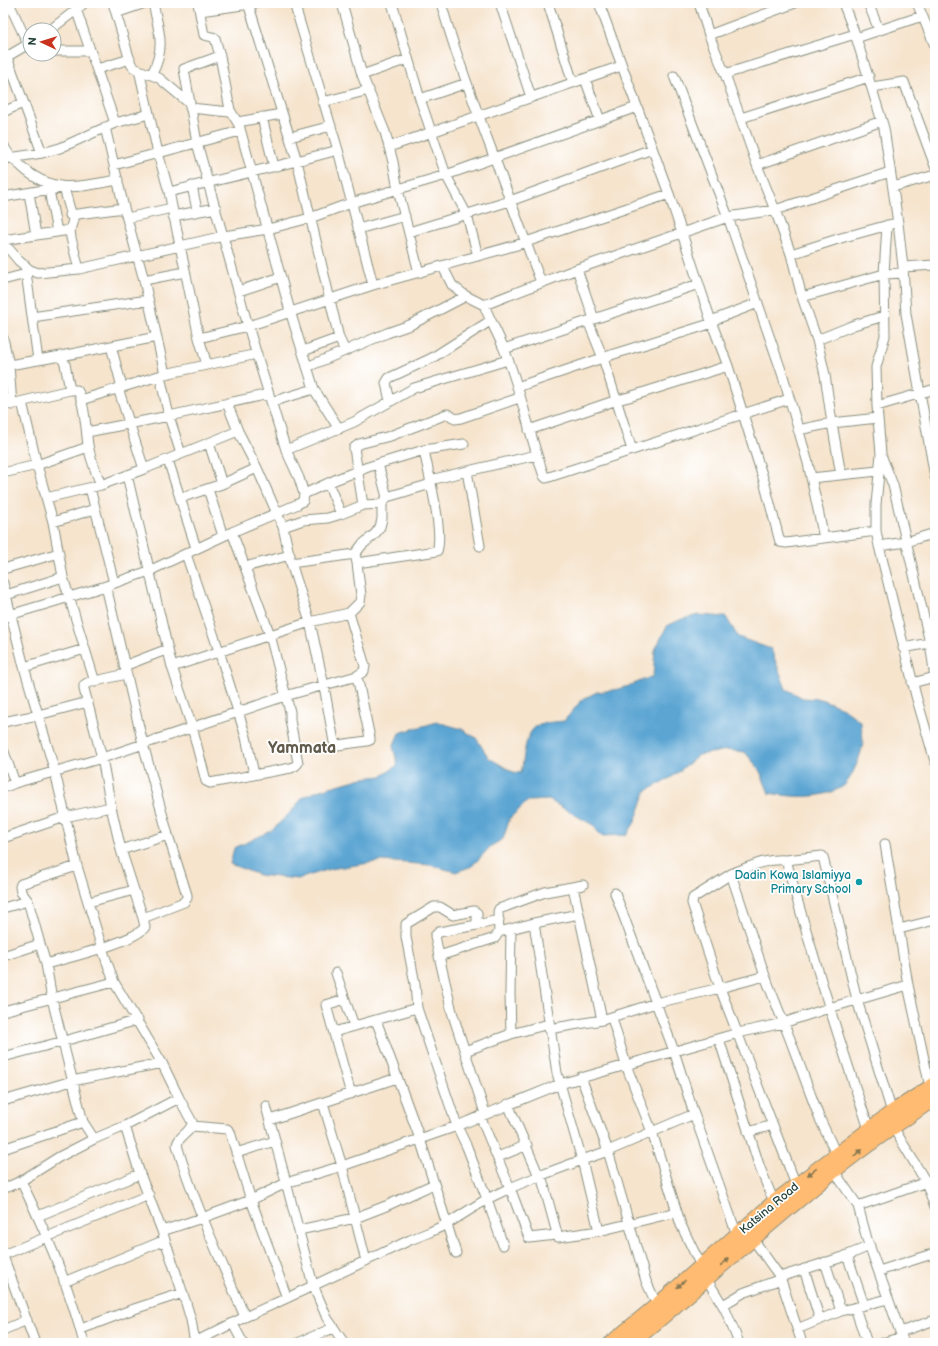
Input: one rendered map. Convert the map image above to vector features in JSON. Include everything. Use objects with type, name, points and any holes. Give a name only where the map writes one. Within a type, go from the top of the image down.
[{"type":"highway","name":"Katsina Road","points":[[632,1343],[704,1272],[737,1235],[774,1202],[892,1112],[933,1090]]},
{"type":"highway","name":"Katsina Road","points":[[611,1343],[657,1305],[754,1239],[834,1171],[893,1127],[933,1090]]},
{"type":"street","points":[[9,3],[22,31]]},
{"type":"street","points":[[59,22],[75,7],[84,3]]},
{"type":"street","points":[[113,3],[134,68],[159,78],[190,106],[230,112],[230,110]]},
{"type":"street","points":[[116,13],[146,3]]},
{"type":"street","points":[[152,74],[158,62],[162,43],[153,3]]},
{"type":"street","points":[[294,3],[338,150],[373,285]]},
{"type":"street","points":[[342,3],[362,75],[385,132],[419,273]]},
{"type":"street","points":[[392,3],[420,99],[446,175],[466,215],[478,256]]},
{"type":"street","points":[[441,3],[449,34],[478,117],[541,282]]},
{"type":"street","points":[[500,3],[531,97]]},
{"type":"street","points":[[548,3],[573,83]]},
{"type":"street","points":[[599,3],[669,194],[728,366],[764,481],[780,542],[784,543],[876,531]]},
{"type":"street","points":[[699,3],[709,35],[725,74],[757,165],[791,254],[802,297],[817,340],[826,375],[841,475]]},
{"type":"street","points":[[709,35],[778,6],[795,3]]},
{"type":"street","points":[[843,3],[856,36],[882,122],[898,223],[906,314],[935,476]]},
{"type":"street","points":[[868,3],[880,30]]},
{"type":"street","points":[[916,3],[935,46]]},
{"type":"street","points":[[339,429],[314,389],[290,311],[239,127],[230,110],[220,56],[214,37],[204,35],[199,7],[251,4],[281,114],[297,161],[339,338],[345,351]]},
{"type":"street","points":[[75,7],[115,123]]},
{"type":"street","points":[[725,74],[880,30],[922,16]]},
{"type":"street","points":[[22,49],[5,58],[42,153]]},
{"type":"street","points":[[62,51],[90,51]]},
{"type":"street","points":[[7,616],[110,584],[149,570],[303,501],[304,494],[299,478],[286,450],[248,326],[197,143],[190,106],[184,69],[220,56]]},
{"type":"street","points":[[97,69],[130,59]]},
{"type":"street","points":[[362,75],[408,59]]},
{"type":"street","points":[[389,147],[621,66]]},
{"type":"street","points":[[139,70],[169,192],[200,338],[208,365]]},
{"type":"street","points":[[674,76],[728,217],[789,398],[811,478],[824,538]]},
{"type":"street","points":[[741,118],[869,77]]},
{"type":"street","points":[[585,79],[600,120]]},
{"type":"street","points":[[872,87],[904,82],[935,166]]},
{"type":"street","points":[[420,99],[467,83]]},
{"type":"street","points":[[323,102],[368,90]]},
{"type":"street","points":[[3,112],[23,103]]},
{"type":"street","points":[[3,280],[25,270],[38,273],[79,269],[224,236],[268,229],[310,218],[351,203],[398,190],[494,159],[637,107]]},
{"type":"street","points":[[7,159],[42,153],[60,148],[115,123],[149,114]]},
{"type":"street","points":[[114,165],[158,152],[197,143],[262,117],[281,114]]},
{"type":"street","points":[[262,117],[274,167]]},
{"type":"street","points":[[757,165],[882,122]]},
{"type":"street","points":[[290,137],[331,126]]},
{"type":"street","points":[[105,127],[124,208],[144,280],[157,337],[169,416],[181,454]]},
{"type":"street","points":[[3,144],[7,152],[7,159]]},
{"type":"street","points":[[409,232],[510,201],[652,149]]},
{"type":"street","points":[[169,192],[338,150]]},
{"type":"street","points":[[7,159],[33,177],[45,183],[64,188]]},
{"type":"street","points":[[484,305],[576,269],[682,232],[728,217],[775,210],[890,172]]},
{"type":"street","points":[[893,187],[935,175]]},
{"type":"street","points":[[3,198],[118,180]]},
{"type":"street","points":[[192,186],[198,210]]},
{"type":"street","points":[[64,188],[72,220],[70,230],[71,238],[79,269]]},
{"type":"street","points":[[49,190],[57,232]]},
{"type":"street","points":[[29,193],[36,235]]},
{"type":"street","points":[[200,338],[248,326],[373,285],[443,267],[525,243],[669,194]]},
{"type":"street","points":[[70,215],[124,208]]},
{"type":"street","points":[[127,218],[216,208]]},
{"type":"street","points":[[358,229],[405,216]]},
{"type":"street","points":[[791,254],[898,223]]},
{"type":"street","points":[[887,225],[884,274],[885,336],[876,367],[877,406],[881,454],[878,471],[876,531],[878,546],[903,648],[935,761]]},
{"type":"street","points":[[3,240],[70,230]]},
{"type":"street","points":[[3,246],[9,249],[25,270],[38,360]]},
{"type":"street","points":[[802,297],[884,274],[935,265]]},
{"type":"street","points":[[443,267],[452,285],[466,296],[484,305],[508,360],[536,455],[546,478],[789,398]]},
{"type":"street","points":[[576,269],[632,450]]},
{"type":"street","points":[[144,280],[185,272]]},
{"type":"street","points":[[239,291],[281,277]]},
{"type":"street","points":[[504,349],[699,284]]},
{"type":"street","points":[[307,367],[410,325],[466,296]]},
{"type":"street","points":[[32,317],[148,300]]},
{"type":"street","points":[[517,388],[712,322],[758,304]]},
{"type":"street","points":[[817,340],[862,322],[884,316]]},
{"type":"street","points":[[390,401],[386,383],[389,378],[432,358],[490,321]]},
{"type":"street","points":[[10,365],[157,337]]},
{"type":"street","points":[[3,338],[10,365],[7,405],[70,390],[77,390],[81,400],[87,432],[88,447],[101,485]]},
{"type":"street","points":[[303,351],[339,338]]},
{"type":"street","points":[[111,346],[120,387],[144,469]]},
{"type":"street","points":[[81,400],[162,375],[257,354]]},
{"type":"street","points":[[61,356],[65,364],[70,390]]},
{"type":"street","points":[[286,450],[354,422],[390,401],[425,384],[508,360]]},
{"type":"street","points":[[529,430],[617,400],[728,366]]},
{"type":"street","points":[[877,406],[935,388]]},
{"type":"street","points":[[87,432],[227,403],[270,398],[314,389]]},
{"type":"street","points":[[363,505],[354,454],[354,448],[359,444],[390,436],[447,414],[455,419],[461,418],[519,398]]},
{"type":"street","points":[[22,402],[37,465],[53,522],[68,597],[95,682]]},
{"type":"street","points":[[227,403],[283,527],[290,559],[310,622],[334,742],[338,745],[370,740],[358,676]]},
{"type":"street","points":[[798,430],[832,423],[878,418]]},
{"type":"street","points":[[46,498],[101,485],[168,460],[238,430]]},
{"type":"street","points":[[209,443],[222,484]]},
{"type":"street","points":[[304,494],[378,464],[424,450],[464,444]]},
{"type":"street","points":[[3,472],[37,465],[88,447]]},
{"type":"street","points":[[245,567],[290,559],[356,559],[437,551],[439,546],[439,532],[424,450]]},
{"type":"street","points":[[881,454],[893,485],[932,642],[935,677],[912,683]]},
{"type":"street","points":[[283,527],[304,520],[328,518],[363,505],[385,501],[431,482],[467,471],[536,455]]},
{"type":"street","points":[[168,460],[196,548]]},
{"type":"street","points":[[172,667],[310,622],[349,613],[360,602],[361,595],[356,559],[362,545],[375,534],[380,527],[382,519],[385,501],[378,464]]},
{"type":"street","points":[[180,498],[222,484],[257,468]]},
{"type":"street","points":[[467,471],[480,546]]},
{"type":"street","points":[[811,478],[878,471]]},
{"type":"street","points":[[127,475],[172,667],[192,727],[207,783],[291,768],[298,763],[290,720],[290,712],[270,635],[232,532]]},
{"type":"street","points":[[328,483],[341,514]]},
{"type":"street","points":[[90,488],[110,584],[125,670],[142,744],[187,895],[184,902],[143,918]]},
{"type":"street","points":[[208,489],[223,536]]},
{"type":"street","points":[[53,522],[95,509]]},
{"type":"street","points":[[878,546],[906,542],[935,533]]},
{"type":"street","points":[[3,569],[59,553]]},
{"type":"street","points":[[186,554],[219,651],[248,746],[254,774]]},
{"type":"street","points":[[6,595],[63,577]]},
{"type":"street","points":[[3,584],[6,595],[7,616],[24,667],[55,772],[78,866],[102,948],[114,982],[138,1020],[162,1063],[192,1122],[192,1126],[179,1139],[177,1145],[202,1218],[245,1317]]},
{"type":"street","points":[[3,788],[15,783],[102,758],[285,696],[358,676],[364,671],[365,666],[349,613]]},
{"type":"street","points":[[903,648],[932,642]]},
{"type":"street","points":[[24,667],[84,649]]},
{"type":"street","points":[[46,964],[102,948],[143,931],[145,928],[121,850],[102,758],[84,685],[125,670],[168,649]]},
{"type":"street","points":[[3,722],[38,715],[88,702]]},
{"type":"street","points":[[3,749],[15,783]]},
{"type":"street","points":[[3,838],[66,817],[111,807]]},
{"type":"street","points":[[121,850],[168,835]]},
{"type":"street","points":[[885,844],[908,985],[933,1090]]},
{"type":"street","points":[[796,1185],[720,988],[692,903],[693,898],[731,874],[760,862],[823,857],[857,1000],[892,1112]]},
{"type":"street","points":[[786,860],[805,930],[829,1008],[869,1129]]},
{"type":"street","points":[[78,866],[21,884],[20,887],[21,892],[28,901],[46,964],[52,999],[83,1122],[94,1139]]},
{"type":"street","points":[[731,874],[765,976],[819,1117],[836,1154]]},
{"type":"street","points":[[439,956],[495,938],[499,932],[499,909],[545,892],[578,886],[579,914],[602,1020]]},
{"type":"street","points":[[89,902],[134,890]]},
{"type":"street","points":[[615,893],[674,1051],[694,1114],[737,1235]]},
{"type":"street","points":[[3,907],[28,901]]},
{"type":"street","points":[[477,925],[477,913],[474,911],[453,915],[440,907],[434,907],[406,924],[406,937],[415,984],[417,1008],[457,1126],[487,1198],[503,1245]]},
{"type":"street","points":[[499,932],[579,914]]},
{"type":"street","points":[[499,920],[439,932],[435,936],[452,1012],[465,1051],[482,1115],[529,1238],[556,1235],[558,1237],[600,1231],[677,1212]]},
{"type":"street","points":[[898,929],[935,920]]},
{"type":"street","points":[[534,923],[557,1073],[582,1160],[600,1231]]},
{"type":"street","points":[[511,929],[511,1034]]},
{"type":"street","points":[[3,956],[40,944]]},
{"type":"street","points":[[336,973],[354,1026]]},
{"type":"street","points":[[465,1051],[511,1034],[549,1026],[612,1018],[656,1003],[765,976]]},
{"type":"street","points":[[3,1011],[114,982]]},
{"type":"street","points":[[162,1230],[202,1218],[251,1200],[286,1183],[342,1166],[457,1126],[508,1104],[581,1077],[738,1033],[783,1023],[908,985]]},
{"type":"street","points":[[345,999],[326,1004],[351,1094]]},
{"type":"street","points":[[334,1032],[417,1008]]},
{"type":"street","points":[[612,1018],[626,1065],[652,1132],[681,1226],[704,1272],[723,1305],[739,1343]]},
{"type":"street","points":[[3,1057],[64,1042],[138,1020]]},
{"type":"street","points":[[376,1020],[420,1139],[456,1253]]},
{"type":"street","points":[[718,1039],[748,1132],[774,1202]]},
{"type":"street","points":[[3,1101],[72,1081],[162,1063]]},
{"type":"street","points":[[581,1077],[608,1151],[646,1281],[657,1305]]},
{"type":"street","points":[[270,1120],[397,1078]]},
{"type":"street","points":[[3,1189],[22,1181],[59,1157],[94,1139],[125,1126],[179,1098]]},
{"type":"street","points":[[323,1103],[342,1166],[366,1260]]},
{"type":"street","points":[[508,1104],[540,1175],[558,1237]]},
{"type":"street","points":[[266,1106],[313,1285],[327,1318],[344,1343]]},
{"type":"street","points":[[125,1126],[140,1174],[162,1230],[183,1293],[191,1320],[194,1343],[245,1317],[366,1260],[447,1224],[487,1198],[540,1175],[608,1151],[694,1114]]},
{"type":"street","points":[[3,1149],[83,1122]]},
{"type":"street","points":[[748,1132],[773,1125]]},
{"type":"street","points":[[192,1126],[227,1129],[230,1132],[251,1200],[287,1298]]},
{"type":"street","points":[[893,1127],[931,1181],[935,1207]]},
{"type":"street","points":[[236,1153],[276,1141]]},
{"type":"street","points":[[498,1157],[527,1145]]},
{"type":"street","points":[[834,1171],[858,1206],[870,1246],[902,1337]]},
{"type":"street","points":[[38,1216],[140,1174]]},
{"type":"street","points":[[22,1181],[38,1216],[64,1282],[81,1329],[84,1343]]},
{"type":"street","points":[[858,1206],[931,1181]]},
{"type":"street","points":[[299,1230],[355,1218],[386,1206],[434,1184]]},
{"type":"street","points":[[35,1343],[3,1255],[148,1195]]},
{"type":"street","points":[[754,1239],[781,1278],[802,1343]]},
{"type":"street","points":[[64,1282],[165,1240]]},
{"type":"street","points":[[723,1305],[743,1293],[804,1269],[870,1246]]},
{"type":"street","points":[[879,1271],[935,1253]]},
{"type":"street","points":[[847,1255],[864,1305]]},
{"type":"street","points":[[825,1262],[841,1311]]},
{"type":"street","points":[[804,1269],[820,1320]]},
{"type":"street","points":[[81,1329],[131,1310],[183,1293]]},
{"type":"street","points":[[797,1329],[841,1311],[888,1298]]},
{"type":"street","points":[[854,1308],[867,1343]]},
{"type":"street","points":[[3,1330],[27,1320]]},
{"type":"street","points":[[882,1343],[902,1337],[935,1320]]},
{"type":"street","points":[[233,1324],[243,1343]]},
{"type":"street","points":[[298,1343],[333,1328]]},
{"type":"water","points":[[699,615],[726,617],[738,637],[771,649],[786,689],[803,698],[821,699],[843,708],[861,722],[863,741],[861,752],[853,773],[842,787],[825,794],[815,796],[787,796],[769,793],[759,769],[745,752],[727,750],[699,755],[672,777],[646,791],[635,822],[627,835],[601,836],[593,825],[549,800],[528,801],[510,818],[503,839],[491,846],[472,866],[456,872],[430,865],[382,861],[330,869],[298,879],[259,875],[230,864],[234,848],[272,830],[292,811],[303,797],[320,790],[362,778],[382,776],[398,765],[393,747],[399,733],[437,722],[462,729],[476,738],[489,758],[513,772],[521,773],[525,747],[529,734],[533,729],[537,726],[550,722],[564,721],[580,702],[597,692],[629,686],[653,676],[655,650],[667,626],[682,619]]},
{"type":"place","name":"Dadin Kowa Islamiyya Primary School","points":[[859,882]]},
{"type":"district","name":"Yammata","points":[[302,747]]}]
